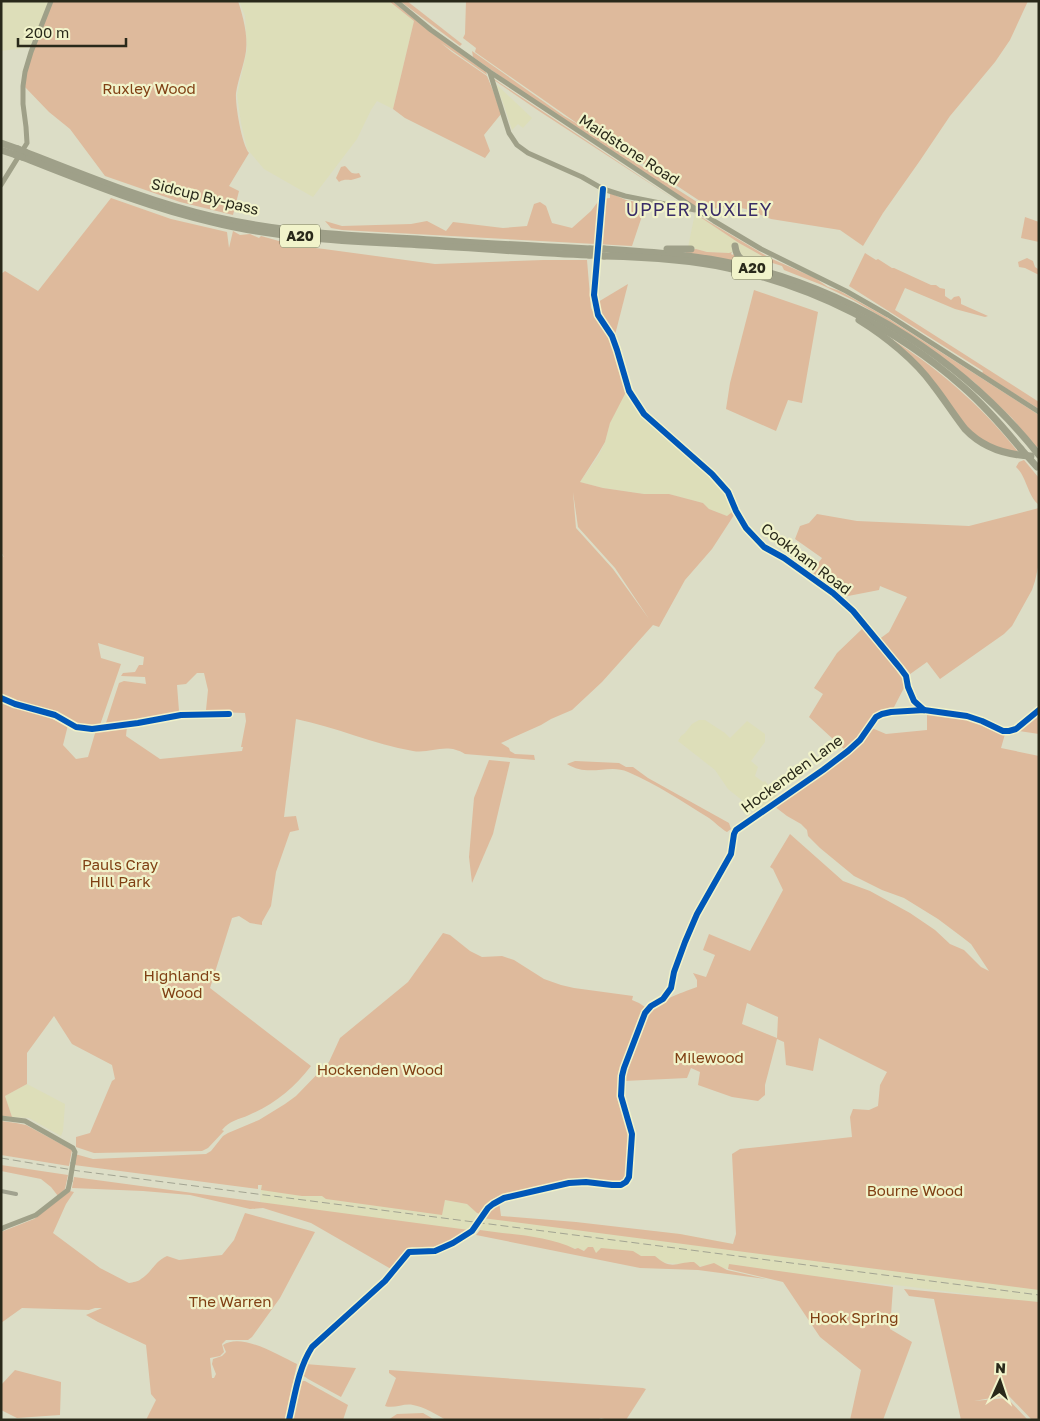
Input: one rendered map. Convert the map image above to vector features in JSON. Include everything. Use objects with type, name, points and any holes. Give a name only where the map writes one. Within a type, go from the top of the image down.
[{"type":"highway","name":"Sidcup By-pass","points":[[1,143],[20,153],[131,192],[214,217],[252,224],[351,236],[590,252],[601,255]]},
{"type":"highway","name":"Sidcup By-pass","points":[[1,150],[20,153]]},
{"type":"highway","points":[[735,246],[736,253],[742,260],[785,274],[808,286]]},
{"type":"highway","points":[[617,250],[643,248],[691,249]]},
{"type":"highway","name":"A20","points":[[601,255],[617,250],[716,260],[765,272],[808,286],[852,305],[922,346],[972,384],[1010,421],[1039,456]]},
{"type":"highway","name":"A20","points":[[601,255],[701,263],[728,268],[815,296],[887,327],[923,354],[986,408],[1038,468]]},
{"type":"highway","name":"A20","points":[[815,296],[861,321],[907,357],[932,384],[965,430],[982,444],[999,452],[1018,456],[1039,456]]},
{"type":"main road","points":[[1,185],[26,143],[23,86],[31,52],[51,1]]},
{"type":"main road","name":"Maidstone Road","points":[[396,1],[490,72],[698,211],[761,249],[888,315],[1039,412]]},
{"type":"main road","points":[[490,72],[509,133],[517,145],[528,153],[582,177],[603,189],[625,196],[698,211]]},
{"type":"main road","points":[[1,1118],[25,1122],[74,1149],[68,1190],[36,1215],[1,1229]]},
{"type":"street","points":[[598,244],[603,189]]},
{"type":"street","name":"Cookham Road","points":[[601,255],[594,295],[598,314],[612,336],[617,350],[628,392],[644,414],[712,474],[728,492],[746,528],[764,547],[808,575],[833,593],[853,611],[906,676],[914,701],[924,710]]},
{"type":"street","points":[[1,698],[15,704],[55,715],[76,727],[92,729],[181,715],[229,714]]},
{"type":"street","points":[[911,710],[914,701]]},
{"type":"street","name":"Hockenden Lane","points":[[480,1220],[488,1208],[504,1198],[569,1183],[586,1182],[612,1186],[621,1185],[626,1182],[629,1177],[632,1134],[621,1096],[622,1076],[645,1013],[651,1006],[662,999],[671,988],[676,967],[697,914],[729,860],[736,830],[824,770],[848,751],[860,740],[876,717],[882,714],[924,710],[967,716],[982,721],[1003,732],[1016,729],[1039,710]]},
{"type":"street","points":[[1,1191],[16,1194]]},
{"type":"street","points":[[289,1420],[301,1370],[308,1354],[319,1340],[385,1281],[409,1252],[436,1251],[453,1243],[476,1228]]},
{"type":"shaded area","points":[[1,1],[50,1],[30,47],[1,51]]},
{"type":"shaded area","points":[[239,1],[389,1],[414,21],[393,109],[377,101],[357,139],[313,197],[264,169],[247,149],[237,95],[247,50],[245,16]]},
{"type":"shaded area","points":[[496,84],[532,118],[523,128],[518,124],[512,130]]},
{"type":"shaded area","points":[[695,213],[739,243],[764,257],[762,265],[746,260],[734,252],[708,252],[688,247]]},
{"type":"shaded area","points":[[627,388],[643,415],[712,475],[728,492],[735,511],[727,516],[709,509],[703,503],[669,494],[644,494],[603,488],[580,482],[599,455],[610,423]]},
{"type":"shaded area","points":[[699,720],[705,720],[730,738],[747,721],[765,734],[765,742],[751,761],[758,767],[755,776],[763,782],[765,781],[780,798],[754,815],[754,810],[728,789],[715,770],[678,741],[692,724]]},
{"type":"shaded area","points":[[27,1084],[65,1104],[61,1136],[29,1118],[12,1117],[5,1096]]},
{"type":"shaded area","points":[[297,1183],[442,1214],[445,1200],[467,1204],[477,1213],[469,1230],[376,1223],[260,1202],[261,1185]]},
{"type":"shaded area","points":[[500,1216],[680,1234],[733,1244],[760,1246],[853,1266],[1039,1287],[1039,1307],[983,1296],[904,1286],[635,1260],[480,1230],[482,1218]]},
{"type":"green space","name":"Ruxley Wood","points":[[51,1],[238,1],[245,26],[246,45],[236,99],[242,134],[249,153],[229,186],[239,191],[233,215],[180,202],[105,176],[70,129],[49,112],[24,86],[26,72]]},
{"type":"green space","points":[[389,1],[392,1],[429,31],[486,72],[487,75],[441,43],[487,76],[494,93],[501,114],[484,135],[490,151],[485,158],[405,118],[393,109],[414,21]]},
{"type":"green space","points":[[400,1],[407,1],[462,44],[460,46]]},
{"type":"green space","points":[[466,1],[1028,1],[1010,40],[995,62],[950,116],[883,213],[863,246],[840,230],[771,219],[746,209],[731,206],[712,209],[599,133],[596,135],[711,211],[700,210],[473,57],[472,51],[581,126],[475,52],[476,48],[463,38],[465,34]]},
{"type":"green space","points":[[494,79],[680,203],[539,111]]},
{"type":"green space","points":[[345,166],[352,173],[359,173],[361,177],[339,182],[336,178],[341,167]]},
{"type":"green space","points":[[610,193],[626,200],[646,204],[632,246],[342,230],[331,228],[325,221],[342,226],[411,224],[427,221],[446,231],[453,222],[503,228],[527,226],[534,204],[540,202],[546,206],[552,223],[572,228],[591,211],[600,199],[610,198]]},
{"type":"green space","points":[[111,198],[171,219],[227,232],[229,248],[233,231],[240,235],[250,234],[259,238],[261,236],[279,241],[284,238],[310,242],[310,245],[306,247],[435,264],[587,260],[591,308],[612,343],[626,392],[610,423],[605,442],[580,482],[603,488],[644,494],[669,494],[703,503],[709,509],[727,516],[732,512],[736,512],[712,549],[685,580],[659,627],[653,625],[602,682],[572,710],[501,743],[515,754],[534,755],[535,760],[465,754],[451,749],[413,751],[296,719],[284,817],[296,816],[299,830],[290,832],[276,872],[271,906],[262,925],[250,923],[239,916],[232,918],[210,988],[311,1066],[283,1095],[258,1111],[228,1124],[208,1148],[202,1151],[94,1153],[76,1147],[76,1137],[90,1133],[112,1081],[115,1079],[112,1065],[72,1044],[54,1016],[27,1053],[27,1084],[5,1096],[12,1117],[1,1116],[1,700],[68,725],[63,745],[76,759],[88,757],[96,730],[127,726],[126,736],[160,759],[242,751],[243,747],[241,747],[246,721],[245,713],[206,710],[208,690],[204,673],[197,673],[186,684],[177,685],[179,711],[177,714],[131,722],[106,723],[119,683],[124,681],[146,684],[145,677],[121,676],[123,673],[135,672],[139,665],[143,665],[144,657],[98,643],[101,658],[121,664],[100,725],[78,725],[57,712],[1,697],[1,554],[4,557],[1,552],[1,274],[5,271],[38,291]],"holes":[[[573,492],[578,527],[615,568],[649,619],[613,569],[576,528]]]},
{"type":"green space","points":[[691,211],[770,258],[815,278],[828,287],[840,291],[886,317],[1039,415],[1039,446],[1036,447],[1012,418],[974,382],[931,349],[853,300],[784,270],[782,266],[763,260],[764,257]]},
{"type":"green space","points":[[1025,217],[1039,222],[1039,242],[1021,238]]},
{"type":"green space","points":[[696,249],[707,252],[732,252],[731,254],[733,255],[734,253],[743,263],[686,253],[686,251]]},
{"type":"green space","points":[[865,253],[892,268],[945,289],[945,296],[951,300],[959,296],[961,304],[988,316],[985,317],[955,309],[905,288],[895,310],[1039,402],[1039,409],[849,286]]},
{"type":"green space","points":[[1027,258],[1033,261],[1035,267],[1039,268],[1039,275],[1019,267],[1018,262]]},
{"type":"green space","points":[[628,284],[615,335],[600,313],[598,302]]},
{"type":"green space","points":[[754,290],[818,312],[802,403],[788,400],[776,431],[726,409],[730,383]]},
{"type":"green space","points":[[882,333],[921,359],[956,387],[989,418],[1019,453],[998,449],[970,431],[948,401]]},
{"type":"green space","points":[[1024,460],[1039,478],[1039,505],[1016,467],[1019,462]]},
{"type":"green space","points":[[1039,508],[1039,563],[1035,581],[1012,626],[1004,634],[940,679],[927,662],[906,677],[878,640],[889,632],[907,597],[880,586],[879,590],[843,597],[810,574],[822,558],[795,539],[800,526],[809,523],[817,514],[857,521],[969,526]]},
{"type":"green space","points":[[857,617],[905,678],[905,686],[893,709],[881,712],[860,738],[846,751],[809,717],[823,694],[814,688],[837,653],[862,629],[856,621]]},
{"type":"green space","points":[[1039,712],[1039,734],[1019,731],[1018,729]]},
{"type":"green space","points":[[927,715],[963,718],[1005,734],[1001,748],[1039,756],[1039,1290],[482,1218],[499,1201],[501,1216],[576,1222],[680,1234],[733,1244],[736,1234],[732,1154],[740,1149],[852,1137],[850,1117],[853,1109],[869,1110],[878,1106],[880,1085],[887,1072],[819,1038],[813,1071],[786,1065],[784,1042],[777,1039],[765,1085],[765,1095],[758,1101],[732,1097],[698,1085],[700,1072],[691,1068],[687,1078],[624,1081],[643,1026],[650,1012],[662,1002],[697,987],[697,980],[693,973],[706,977],[715,955],[703,950],[709,934],[750,951],[783,890],[773,869],[770,867],[790,834],[843,881],[870,891],[910,913],[935,930],[950,944],[964,950],[981,967],[989,971],[971,944],[962,937],[938,919],[904,898],[882,890],[854,876],[820,848],[808,836],[807,830],[801,824],[774,806],[839,761],[872,728],[886,734],[927,730]],"holes":[[[747,1003],[778,1017],[777,1038],[742,1024]]]},
{"type":"green space","points":[[489,760],[510,762],[493,834],[472,883],[469,857],[474,798]]},
{"type":"green space","points":[[575,761],[619,763],[626,767],[633,767],[648,778],[729,823],[731,829],[727,832],[709,818],[649,782],[628,772],[614,769],[583,770],[567,764]]},
{"type":"green space","name":"Hockenden Wood","points":[[443,933],[450,935],[470,951],[482,957],[502,956],[514,960],[544,979],[561,985],[633,996],[632,1000],[645,1007],[619,1085],[632,1134],[629,1176],[625,1182],[620,1184],[578,1182],[498,1200],[482,1215],[467,1204],[445,1200],[442,1215],[326,1199],[322,1196],[302,1196],[261,1190],[262,1185],[258,1185],[258,1189],[74,1165],[75,1154],[93,1159],[206,1154],[211,1151],[223,1136],[259,1120],[296,1096],[329,1062],[340,1038],[408,982]]},
{"type":"green space","points":[[1,1121],[26,1125],[72,1150],[69,1166],[1,1155]]},
{"type":"green space","points":[[1,1165],[68,1175],[65,1189],[58,1196],[41,1179],[1,1171]]},
{"type":"green space","points":[[74,1177],[469,1230],[450,1241],[428,1249],[412,1247],[404,1251],[391,1269],[311,1223],[263,1208],[250,1209],[190,1195],[72,1188]]},
{"type":"green space","name":"The Warren","points":[[70,1191],[74,1192],[66,1204],[53,1233],[100,1268],[129,1283],[140,1280],[159,1261],[167,1256],[179,1260],[222,1255],[234,1240],[245,1213],[315,1232],[280,1298],[252,1337],[248,1340],[226,1340],[222,1344],[224,1352],[220,1356],[210,1358],[212,1378],[216,1374],[212,1364],[213,1359],[222,1356],[226,1352],[223,1345],[231,1342],[250,1343],[297,1364],[285,1420],[146,1420],[156,1400],[151,1394],[146,1345],[86,1315],[102,1308],[89,1310],[22,1308],[1,1323],[1,1232],[34,1219]]},
{"type":"green space","points":[[480,1230],[540,1238],[584,1251],[588,1247],[593,1247],[596,1253],[601,1248],[633,1251],[641,1256],[655,1256],[661,1261],[674,1265],[694,1262],[700,1267],[714,1263],[727,1270],[766,1279],[698,1270],[640,1268],[476,1235]]},
{"type":"green space","name":"Hook Spring","points":[[729,1264],[893,1287],[890,1329],[912,1342],[883,1420],[850,1420],[861,1370],[820,1337],[783,1282],[728,1269]]},
{"type":"green space","points":[[904,1289],[1039,1302],[1039,1420],[1032,1420],[1008,1395],[974,1401],[1007,1398],[1028,1420],[961,1420],[934,1299],[909,1296]]},
{"type":"green space","points":[[305,1364],[356,1368],[341,1397],[301,1374]]},
{"type":"green space","points":[[15,1370],[61,1382],[60,1415],[17,1418],[1,1410],[1,1385]]},
{"type":"green space","points":[[389,1370],[646,1389],[626,1420],[601,1418],[597,1420],[446,1420],[426,1409],[413,1405],[385,1406],[396,1378],[389,1373]]},
{"type":"green space","points":[[299,1381],[305,1381],[348,1405],[343,1420],[291,1420]]},
{"type":"green space","points":[[423,1413],[435,1420],[388,1420],[397,1414]]},
{"type":"railway","points":[[1,1158],[79,1171],[1039,1295]]},
{"type":"cycle path","points":[[603,189],[594,295],[598,315],[612,336],[629,391],[644,414],[712,474],[728,492],[746,528],[764,547],[784,558],[833,593],[853,611],[906,676],[914,701],[924,710]]},
{"type":"cycle path","points":[[1,698],[15,704],[55,715],[76,727],[92,729],[181,715],[229,714]]},
{"type":"cycle path","points":[[289,1420],[300,1373],[312,1347],[385,1281],[409,1252],[435,1251],[453,1243],[472,1231],[488,1208],[504,1198],[569,1183],[586,1182],[621,1185],[626,1182],[629,1177],[632,1134],[621,1096],[624,1068],[645,1013],[651,1006],[663,999],[671,988],[674,972],[685,942],[697,914],[731,854],[736,830],[848,751],[860,740],[876,717],[882,714],[924,710],[967,716],[1003,731],[1009,731],[1016,729],[1039,710]]},
{"type":"district","name":"UPPER RUXLEY","points":[[699,210]]},
{"type":"park label","name":"Pauls Cray Hill Park","points":[[120,874]]},
{"type":"park label","name":"Highland's Wood","points":[[182,984]]},
{"type":"park label","name":"Milewood","points":[[709,1058]]},
{"type":"park label","name":"Bourne Wood","points":[[915,1191]]}]
